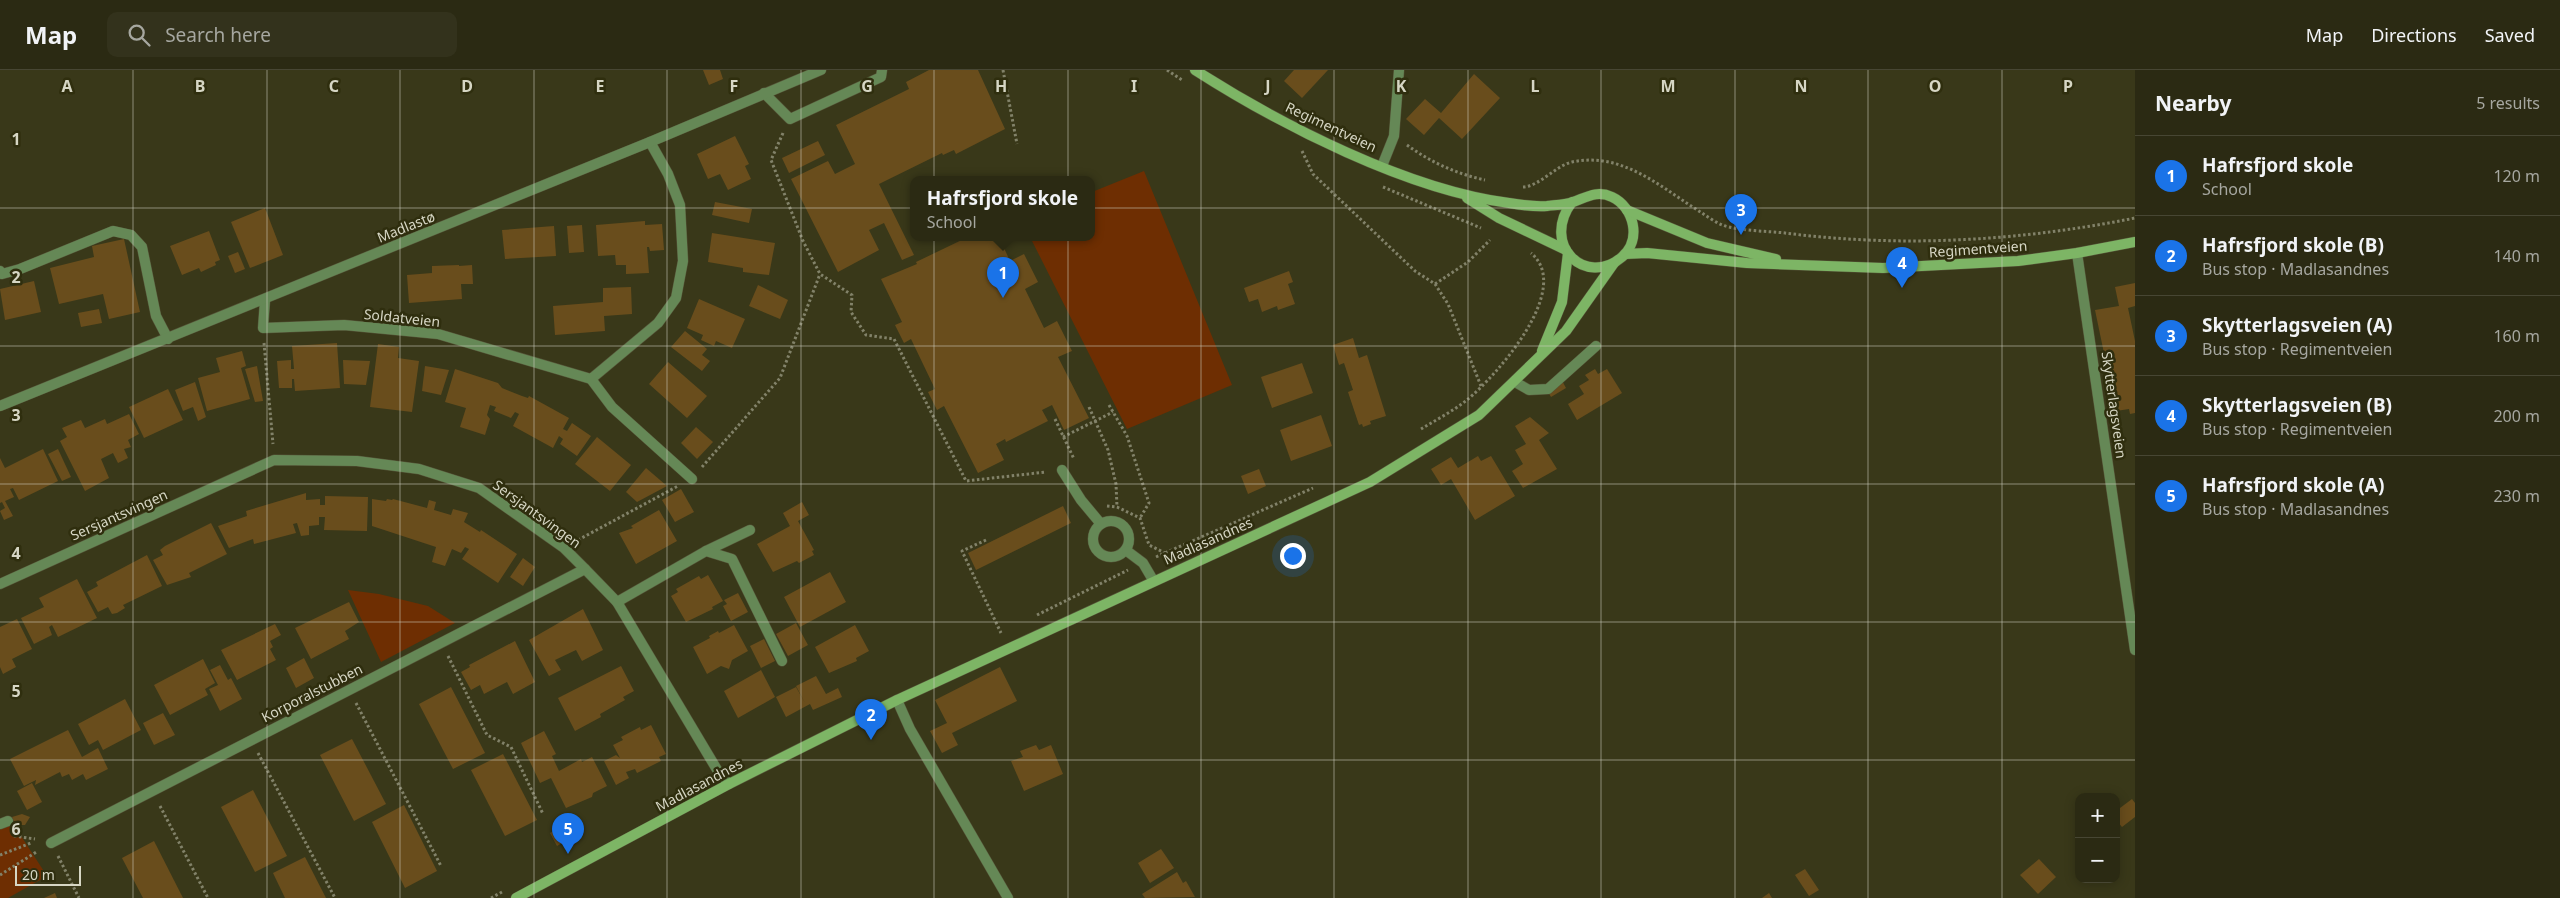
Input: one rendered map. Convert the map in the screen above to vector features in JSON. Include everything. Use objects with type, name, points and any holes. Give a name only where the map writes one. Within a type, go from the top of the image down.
[{"type":"main road","name":"Regimentveien","points":[[1195,70],[1290,124],[1382,166],[1462,195],[1510,204],[1545,206],[1572,202]]},
{"type":"main road","points":[[1601,194],[1614,198],[1627,210],[1634,231],[1630,246],[1625,254],[1614,263],[1601,267],[1586,265],[1574,260],[1567,252],[1561,240],[1561,224],[1564,214],[1572,202],[1585,196],[1601,194]]},
{"type":"main road","name":"Regimentveien","points":[[1462,195],[1499,218],[1567,252]]},
{"type":"main road","name":"Regimentveien","points":[[1627,210],[1707,243],[1791,263]]},
{"type":"main road","name":"Regimentveien","points":[[1625,254],[1648,253],[1747,263],[1791,263],[1883,268],[1964,265],[2077,253],[2135,242]]},
{"type":"main road","name":"Madlasandnes","points":[[1541,354],[1562,302],[1567,252]]},
{"type":"main road","name":"Madlasandnes","points":[[516,898],[729,784],[896,700],[1153,580],[1370,482],[1479,415],[1566,331],[1614,263]]},
{"type":"street","name":"Madlastø","points":[[0,406],[265,300],[821,70]]},
{"type":"street","points":[[764,93],[790,119],[881,77],[882,70]]},
{"type":"street","points":[[1382,166],[1394,136],[1399,70]]},
{"type":"street","points":[[650,142],[668,174],[680,205],[683,261],[676,298],[658,323],[591,379],[612,407],[692,479]]},
{"type":"street","points":[[0,272],[2,274],[20,270],[113,232],[131,235],[142,248],[156,316],[168,339]]},
{"type":"street","name":"Skytterlagsveien","points":[[2077,253],[2135,650]]},
{"type":"street","points":[[263,328],[265,300]]},
{"type":"street","name":"Soldatveien","points":[[263,328],[344,325],[438,334],[591,379]]},
{"type":"street","points":[[1515,382],[1529,390],[1548,389],[1596,346]]},
{"type":"street","name":"Sersjantsvingen","points":[[0,584],[274,460],[357,460],[419,470],[479,488],[564,548],[585,568],[617,602],[719,773],[729,784]]},
{"type":"street","points":[[1062,470],[1081,500],[1101,524]]},
{"type":"street","points":[[1113,520],[1125,526],[1130,538],[1127,551],[1116,558],[1103,557],[1098,552],[1094,547],[1093,534],[1101,524],[1113,520]]},
{"type":"street","points":[[617,602],[706,551],[750,530]]},
{"type":"street","points":[[706,551],[732,559],[782,660]]},
{"type":"street","points":[[1127,551],[1143,563],[1153,580]]},
{"type":"street","name":"Korporalstubben","points":[[51,843],[585,568]]},
{"type":"street","points":[[896,700],[910,729],[1008,898]]},
{"type":"path","points":[[1003,70],[1017,144]]},
{"type":"path","points":[[790,119],[771,160],[803,241],[820,274],[852,295],[852,312],[866,335],[894,339],[966,481],[1062,470]]},
{"type":"path","points":[[1394,136],[1421,156],[1466,176],[1495,182]]},
{"type":"path","points":[[1302,151],[1313,174],[1415,271],[1435,284],[1448,304],[1481,386]]},
{"type":"path","points":[[1518,187],[1525,188],[1571,162],[1594,161],[1626,166],[1655,180],[1680,200],[1722,225],[1843,240],[1948,242],[2073,230],[2135,218]]},
{"type":"path","points":[[1473,224],[1490,232]]},
{"type":"path","points":[[1435,284],[1468,262],[1490,240]]},
{"type":"path","points":[[1418,431],[1466,400],[1516,348],[1542,299],[1545,281],[1536,257],[1529,252]]},
{"type":"path","points":[[564,548],[692,479],[780,378],[820,274]]},
{"type":"path","points":[[263,328],[271,396],[274,460]]},
{"type":"path","points":[[1109,405],[1126,436],[1149,503],[1140,518],[1148,545],[1165,553]]},
{"type":"path","points":[[1089,407],[1108,450],[1116,484],[1117,507]]},
{"type":"path","points":[[1063,437],[1114,412]]},
{"type":"path","points":[[1055,419],[1075,461]]},
{"type":"path","points":[[1036,616],[1143,563],[1318,486]]},
{"type":"path","points":[[1100,506],[1117,507],[1140,518]]},
{"type":"path","points":[[986,540],[962,551],[1001,633]]},
{"type":"path","points":[[992,638],[1010,629]]},
{"type":"path","points":[[441,642],[487,735],[511,747],[544,814]]},
{"type":"path","points":[[349,690],[441,866]]},
{"type":"path","points":[[251,740],[335,898]]},
{"type":"path","points":[[152,790],[208,898]]},
{"type":"path","points":[[9,836],[51,843]]},
{"type":"path","points":[[0,855],[30,843]]},
{"type":"path","points":[[0,874],[51,843]]},
{"type":"path","points":[[51,843],[80,898]]},
{"type":"path","points":[[492,898],[508,889]]},
{"type":"shaded area","points":[[1144,171],[1232,385],[1127,429],[1032,241],[1095,241],[1095,191]]},
{"type":"shaded area","points":[[348,590],[379,594],[428,606],[455,623],[381,662]]},
{"type":"shaded area","points":[[12,822],[47,876],[8,898],[0,898],[0,828]]},
{"type":"building","points":[[703,70],[720,70],[723,79],[709,85]]},
{"type":"building","points":[[929,70],[978,70],[1005,129],[956,154],[954,150],[943,155],[942,153],[879,184],[914,255],[902,260],[884,223],[869,230],[879,250],[838,272],[791,179],[828,161],[835,174],[855,164],[836,125],[909,89],[906,82]]},
{"type":"building","points":[[1294,70],[1328,70],[1302,98],[1284,81]]},
{"type":"building","points":[[1474,74],[1500,98],[1462,139],[1439,118],[1424,135],[1406,119],[1425,99],[1441,113]]},
{"type":"building","points":[[735,136],[749,164],[745,166],[751,179],[728,190],[720,174],[708,179],[697,154]]},
{"type":"building","points":[[818,141],[825,155],[789,173],[782,158]]},
{"type":"building","points":[[715,202],[752,209],[749,223],[712,215]]},
{"type":"building","points":[[265,208],[283,255],[250,268],[231,222]]},
{"type":"building","points":[[645,221],[645,225],[662,224],[664,250],[650,251],[649,247],[647,247],[649,273],[626,274],[626,265],[616,265],[615,255],[598,256],[596,225]]},
{"type":"building","points":[[582,225],[584,252],[569,253],[567,226]]},
{"type":"building","points":[[554,226],[556,256],[505,259],[502,230]]},
{"type":"building","points":[[209,231],[220,260],[215,262],[216,265],[201,272],[199,268],[182,275],[170,246]]},
{"type":"building","points":[[712,233],[775,243],[769,275],[743,272],[743,268],[708,262]]},
{"type":"building","points":[[124,239],[140,312],[109,319],[103,294],[59,304],[50,268],[94,257],[92,246]]},
{"type":"building","points":[[960,241],[1001,241],[1010,261],[1024,254],[1038,282],[1025,289],[1044,328],[1057,321],[1072,351],[1058,357],[1089,418],[1064,430],[1052,405],[1042,410],[1048,421],[1006,442],[1005,439],[996,444],[1004,460],[978,473],[944,406],[937,410],[928,392],[935,389],[911,339],[904,343],[895,325],[902,322],[881,279],[917,264],[916,262]]},
{"type":"building","points":[[238,252],[245,269],[235,273],[228,256]]},
{"type":"building","points":[[472,265],[473,284],[461,284],[462,299],[409,303],[407,275],[432,273],[432,266]]},
{"type":"building","points":[[1289,271],[1293,282],[1288,284],[1295,304],[1278,310],[1277,306],[1262,312],[1258,299],[1249,302],[1244,288]]},
{"type":"building","points":[[34,281],[41,312],[5,320],[0,289]]},
{"type":"building","points":[[2135,283],[2135,306],[2128,308],[2135,341],[2135,413],[2130,414],[2129,409],[2116,411],[2095,310],[2119,306],[2115,287]]},
{"type":"building","points":[[758,285],[788,300],[780,319],[749,306]]},
{"type":"building","points":[[631,287],[632,314],[604,316],[605,331],[555,335],[553,306],[603,302],[603,288]]},
{"type":"building","points":[[699,299],[745,319],[732,348],[716,341],[714,346],[701,340],[703,335],[687,328]]},
{"type":"building","points":[[99,309],[102,323],[81,327],[78,313]]},
{"type":"building","points":[[685,331],[707,349],[702,355],[710,361],[702,371],[671,347]]},
{"type":"building","points":[[1353,338],[1359,358],[1367,355],[1386,416],[1370,421],[1371,424],[1363,427],[1362,424],[1359,425],[1348,392],[1353,390],[1344,363],[1339,365],[1333,345]]},
{"type":"building","points":[[337,343],[340,388],[295,391],[294,379],[292,379],[292,388],[279,388],[277,361],[291,360],[291,369],[294,369],[292,346]]},
{"type":"building","points":[[378,344],[399,347],[398,358],[419,361],[412,412],[370,407]]},
{"type":"building","points":[[242,351],[246,366],[241,368],[250,399],[207,411],[198,378],[220,372],[216,358]]},
{"type":"building","points":[[343,360],[370,361],[366,385],[344,384]]},
{"type":"building","points":[[668,362],[707,396],[687,418],[649,384]]},
{"type":"building","points":[[1302,363],[1313,393],[1272,408],[1261,377]]},
{"type":"building","points":[[257,366],[263,401],[255,402],[245,369]]},
{"type":"building","points":[[425,366],[449,370],[441,395],[422,391]]},
{"type":"building","points":[[455,369],[498,383],[502,388],[522,396],[528,398],[529,396],[569,418],[563,429],[567,431],[572,423],[591,436],[577,456],[560,444],[563,439],[559,436],[553,448],[513,426],[519,414],[515,412],[511,418],[494,411],[496,407],[490,405],[487,415],[490,419],[485,435],[460,427],[466,408],[445,402]]},
{"type":"building","points":[[1595,369],[1598,374],[1607,369],[1622,393],[1577,420],[1568,404],[1584,394],[1579,386],[1589,380],[1585,375]]},
{"type":"building","points":[[1559,375],[1566,388],[1551,397],[1544,385]]},
{"type":"building","points":[[195,382],[206,417],[198,421],[193,407],[183,411],[175,390]]},
{"type":"building","points":[[168,389],[183,420],[144,438],[129,407]]},
{"type":"building","points":[[129,414],[139,434],[128,440],[131,447],[124,449],[128,458],[118,463],[113,453],[101,459],[109,478],[85,491],[60,441],[67,437],[62,428],[81,420],[85,428],[105,419],[107,424]]},
{"type":"building","points":[[1321,415],[1332,446],[1291,461],[1280,430]]},
{"type":"building","points":[[1530,417],[1549,433],[1539,440],[1557,469],[1523,488],[1512,471],[1523,464],[1515,450],[1526,444],[1515,426]]},
{"type":"building","points":[[696,427],[713,442],[697,459],[681,443]]},
{"type":"building","points":[[597,437],[631,465],[610,491],[575,464]]},
{"type":"building","points":[[43,449],[58,481],[19,500],[13,488],[10,489],[14,497],[5,501],[13,516],[4,520],[0,511],[5,508],[2,502],[0,503],[0,458],[5,468]]},
{"type":"building","points":[[58,449],[71,477],[62,481],[48,454]]},
{"type":"building","points":[[1478,456],[1481,461],[1491,456],[1515,496],[1475,520],[1451,479],[1441,485],[1431,469],[1451,457],[1458,468]]},
{"type":"building","points":[[646,468],[667,486],[637,502],[626,492]]},
{"type":"building","points":[[1259,469],[1266,486],[1248,494],[1241,476]]},
{"type":"building","points":[[681,489],[694,512],[675,522],[662,500]]},
{"type":"building","points":[[306,493],[306,500],[320,499],[320,505],[325,505],[325,496],[368,497],[367,531],[324,530],[325,517],[319,517],[319,525],[309,526],[309,535],[301,536],[297,523],[293,524],[296,533],[254,544],[253,539],[229,548],[218,526],[247,516],[246,511]]},
{"type":"building","points":[[372,499],[386,501],[387,499],[393,499],[427,508],[429,500],[436,502],[434,510],[451,515],[453,509],[468,513],[464,522],[480,532],[481,530],[517,554],[498,583],[462,559],[469,549],[465,547],[461,553],[452,549],[445,566],[432,562],[436,547],[372,526]]},
{"type":"building","points":[[802,502],[809,515],[798,521],[814,550],[812,551],[814,555],[799,563],[797,561],[773,572],[757,544],[790,526],[783,513]]},
{"type":"building","points":[[1063,506],[1071,523],[976,570],[968,553]]},
{"type":"building","points":[[659,510],[677,541],[636,564],[619,533],[633,528],[631,526]]},
{"type":"building","points":[[211,523],[227,554],[189,573],[191,577],[167,585],[153,560],[163,555],[160,550]]},
{"type":"building","points":[[147,555],[162,586],[123,605],[125,608],[117,613],[112,614],[108,607],[98,612],[87,592],[98,586],[96,582]]},
{"type":"building","points":[[523,558],[535,567],[523,586],[510,577]]},
{"type":"building","points":[[830,572],[846,602],[800,627],[784,597]]},
{"type":"building","points":[[708,575],[723,601],[712,607],[713,609],[686,622],[671,596],[678,592],[676,589],[699,576],[701,579]]},
{"type":"building","points":[[77,579],[97,618],[58,637],[52,625],[49,627],[52,635],[34,644],[21,618],[44,607],[39,598]]},
{"type":"building","points":[[738,593],[748,612],[731,621],[723,606],[727,604],[724,600]]},
{"type":"building","points":[[349,602],[359,622],[345,631],[349,639],[311,659],[295,628]]},
{"type":"building","points":[[583,609],[603,650],[582,661],[576,650],[555,660],[561,670],[549,676],[529,640]]},
{"type":"building","points":[[17,619],[32,649],[12,659],[16,667],[3,674],[0,667],[0,627]]},
{"type":"building","points":[[796,623],[808,645],[788,656],[776,634]]},
{"type":"building","points":[[275,624],[281,635],[270,641],[273,647],[270,649],[276,660],[237,680],[221,650]]},
{"type":"building","points":[[734,625],[748,651],[732,660],[729,669],[721,666],[707,674],[693,647],[710,638],[709,636],[718,631],[719,633]]},
{"type":"building","points":[[855,625],[869,651],[856,658],[857,661],[829,673],[815,647]]},
{"type":"building","points":[[764,639],[775,661],[761,668],[750,646]]},
{"type":"building","points":[[515,641],[535,682],[513,694],[507,682],[484,694],[480,685],[471,690],[461,672],[470,667],[469,665]]},
{"type":"building","points":[[304,658],[314,678],[296,688],[286,668]]},
{"type":"building","points":[[203,659],[215,683],[205,689],[208,695],[170,715],[154,685]]},
{"type":"building","points":[[220,665],[228,680],[231,678],[242,699],[220,711],[209,689],[218,685],[210,670]]},
{"type":"building","points":[[621,666],[634,691],[623,697],[625,700],[600,714],[601,717],[575,731],[558,698]]},
{"type":"building","points":[[1000,667],[1017,701],[952,733],[958,745],[942,753],[930,731],[947,723],[935,700]]},
{"type":"building","points":[[761,670],[775,697],[738,718],[724,691]]},
{"type":"building","points":[[816,676],[826,694],[838,688],[842,697],[813,710],[810,704],[786,717],[776,697],[796,687],[805,703],[796,686]]},
{"type":"building","points":[[451,687],[485,753],[453,769],[419,704]]},
{"type":"building","points":[[125,699],[141,730],[103,750],[98,740],[89,745],[78,724]]},
{"type":"building","points":[[163,713],[175,735],[154,745],[143,723]]},
{"type":"building","points":[[651,725],[666,754],[659,757],[661,761],[637,773],[635,769],[626,772],[629,778],[616,785],[604,761],[616,755],[620,758],[613,745],[623,740],[621,737],[640,727],[641,730]]},
{"type":"building","points":[[68,730],[82,757],[98,748],[108,769],[86,780],[83,774],[72,780],[69,774],[62,777],[60,772],[35,785],[36,780],[24,786],[10,759]]},
{"type":"building","points":[[544,731],[556,754],[552,756],[559,771],[581,759],[582,762],[592,757],[607,786],[593,793],[592,797],[566,808],[551,778],[540,783],[521,743]]},
{"type":"building","points":[[352,739],[386,804],[354,821],[320,755]]},
{"type":"building","points":[[1036,745],[1039,750],[1051,745],[1063,774],[1024,791],[1011,761],[1023,757],[1020,751]]},
{"type":"building","points":[[503,754],[537,820],[505,836],[471,770]]},
{"type":"building","points":[[32,783],[42,802],[27,810],[17,791]]},
{"type":"building","points":[[253,790],[287,856],[255,872],[221,807]]},
{"type":"building","points":[[2132,799],[2135,803],[2135,817],[2122,827],[2120,825],[2120,808]]},
{"type":"building","points":[[404,805],[437,871],[405,888],[372,822]]},
{"type":"building","points":[[22,814],[30,817],[25,825],[15,825],[12,817]]},
{"type":"building","points":[[560,827],[567,840],[557,846],[550,833]]},
{"type":"building","points":[[154,841],[183,898],[143,898],[122,858]]},
{"type":"building","points":[[1161,849],[1174,868],[1150,883],[1138,863]]},
{"type":"building","points":[[305,857],[326,898],[285,898],[273,873]]},
{"type":"building","points":[[2039,859],[2056,877],[2038,894],[2020,875]]},
{"type":"building","points":[[1805,869],[1819,890],[1809,896],[1795,875]]},
{"type":"building","points":[[1177,872],[1183,883],[1186,881],[1195,897],[1145,898],[1142,894]]},
{"type":"building","points":[[55,893],[57,898],[44,898]]},
{"type":"building","points":[[1769,893],[1772,898],[1762,898]]},
{"type":"place","name":"Skytterlagsveien (A)","points":[[1741,235]]},
{"type":"place","name":"Skytterlagsveien (B)","points":[[1902,288]]},
{"type":"place","name":"Hafrsfjord skole","points":[[1003,298]]},
{"type":"place","name":"Hafrsfjord skole (B)","points":[[871,740]]},
{"type":"place","name":"Hafrsfjord skole (A)","points":[[568,854]]}]
